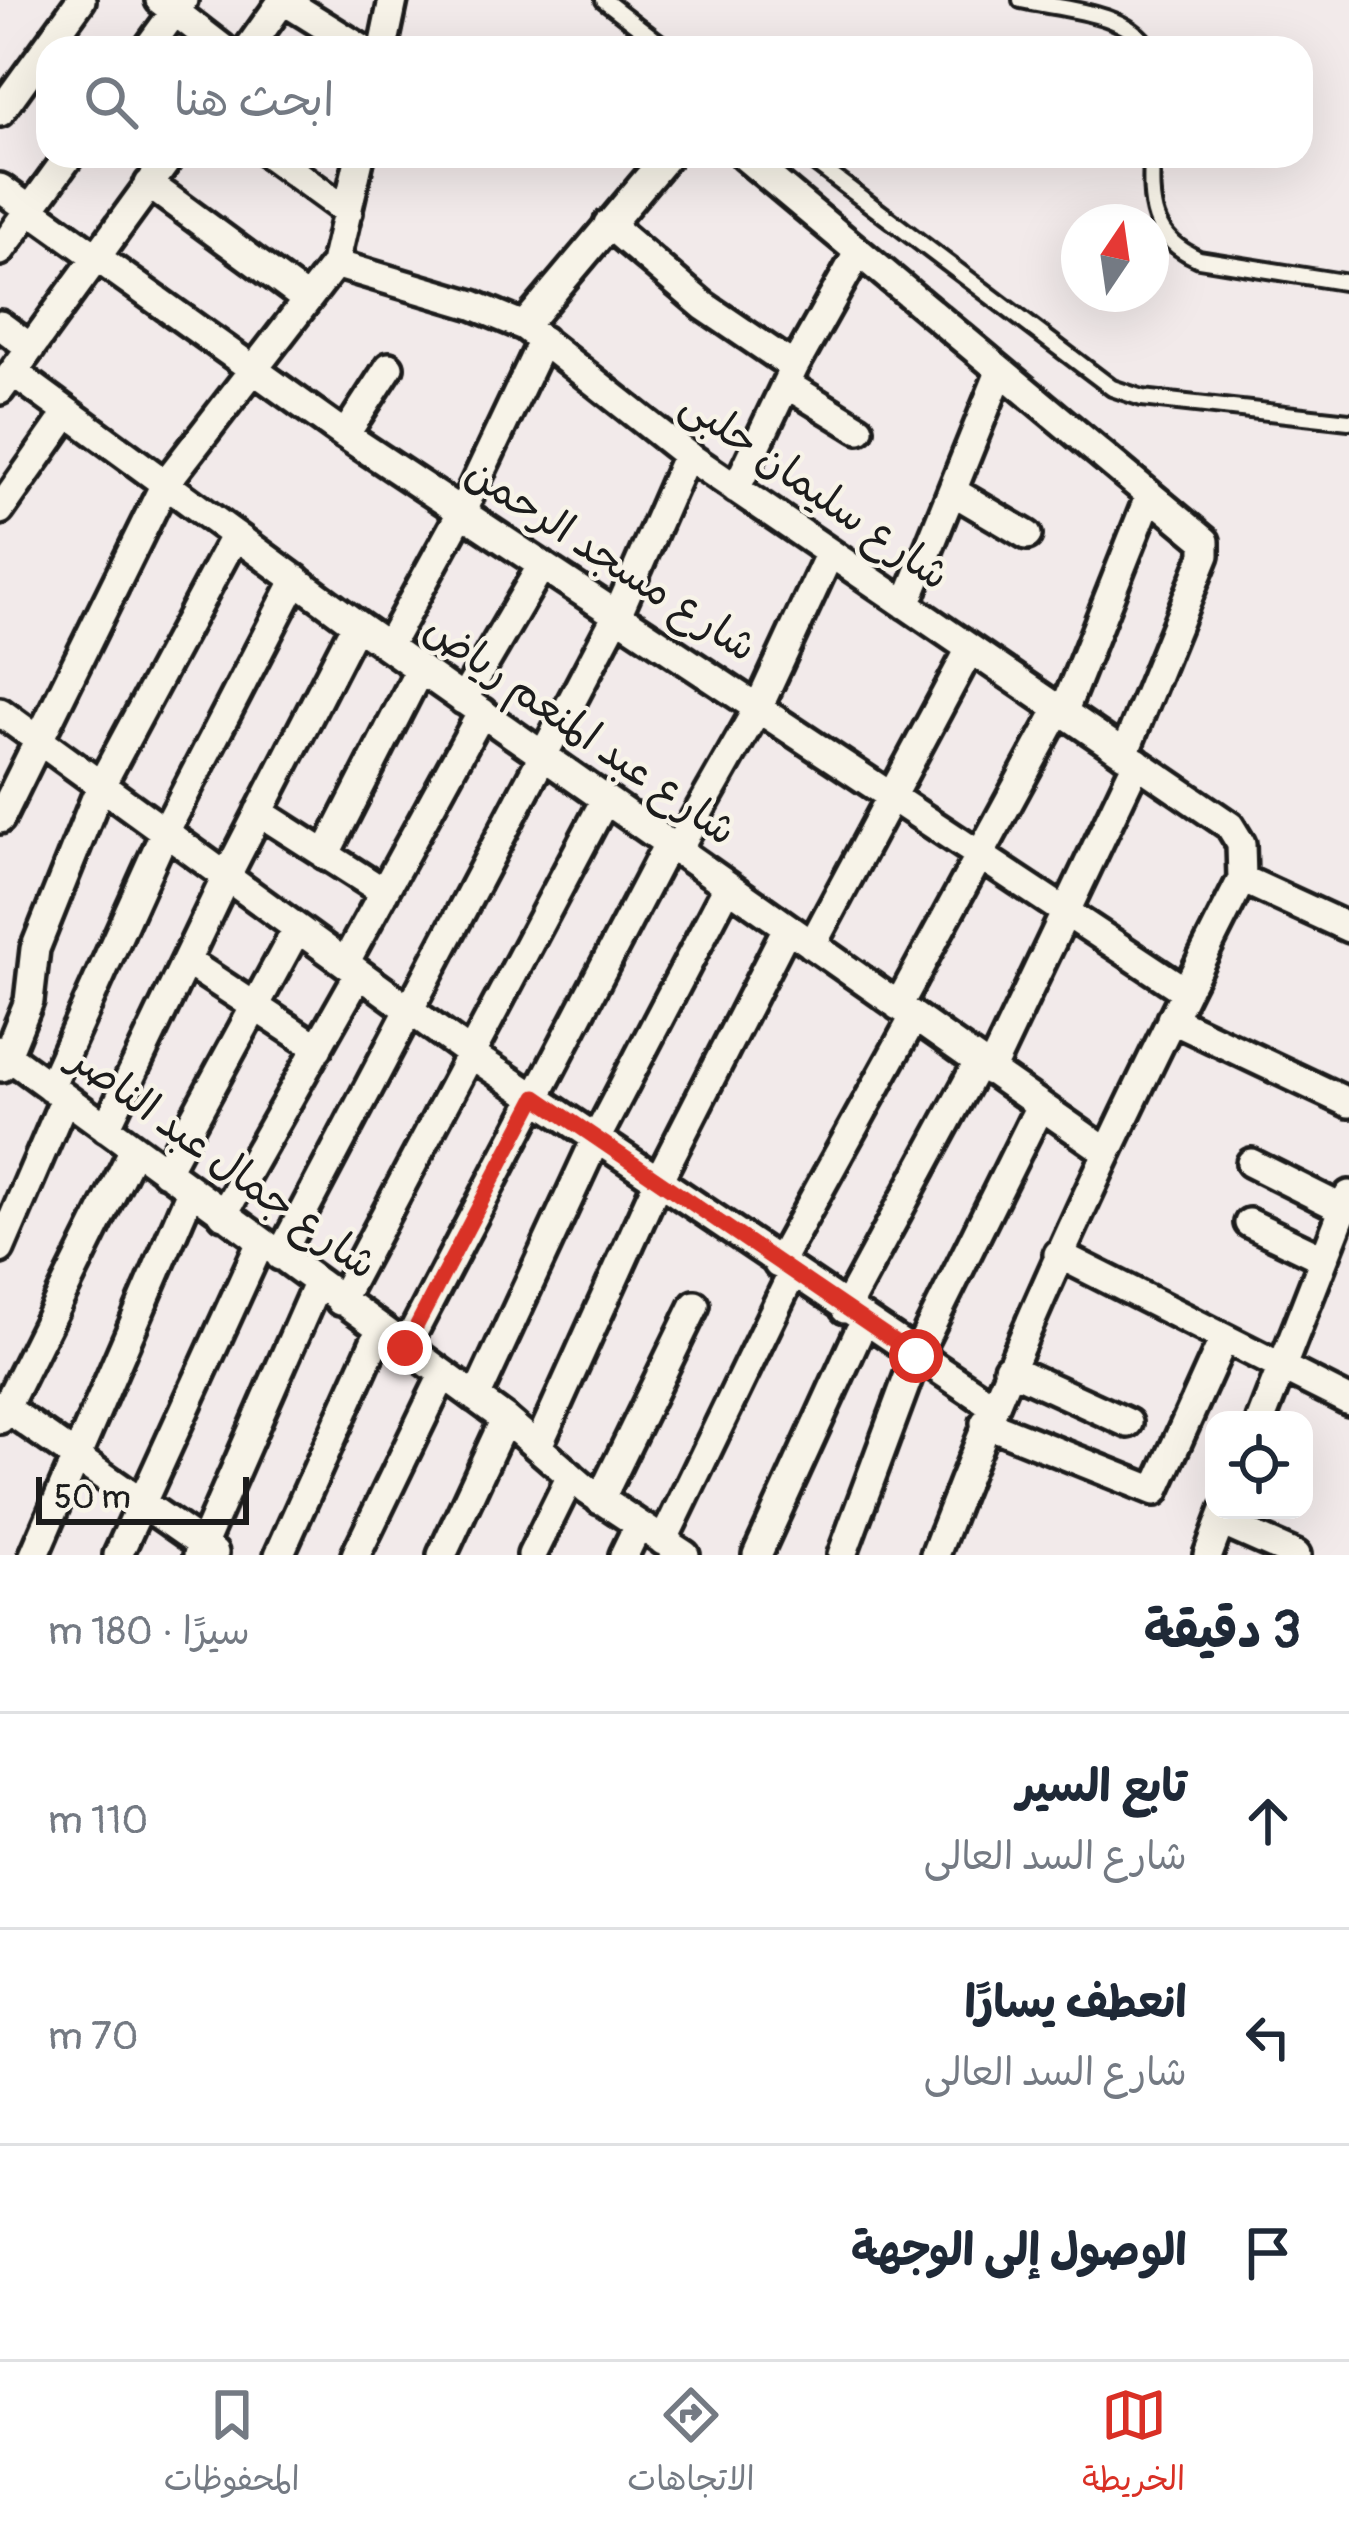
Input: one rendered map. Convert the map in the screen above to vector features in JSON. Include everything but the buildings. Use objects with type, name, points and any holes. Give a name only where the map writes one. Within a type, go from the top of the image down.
[{"type":"street","points":[[55,36],[81,0]]},
{"type":"street","points":[[258,36],[283,0],[341,36]]},
{"type":"street","points":[[386,36],[393,0]]},
{"type":"street","points":[[155,36],[172,4],[208,36]]},
{"type":"street","points":[[0,112],[36,62]]},
{"type":"street","points":[[0,251],[60,168]]},
{"type":"street","points":[[6,381],[161,168]]},
{"type":"street","points":[[287,168],[347,212]]},
{"type":"street","points":[[0,819],[165,484],[334,265],[357,168]]},
{"type":"street","points":[[388,646],[461,513],[533,333],[608,224],[657,168]]},
{"type":"street","points":[[757,1555],[855,1315],[1068,913],[1206,548],[1200,535],[758,168]]},
{"type":"street","points":[[149,184],[307,300]]},
{"type":"street","name":"شارع مسجد الرحمن","points":[[0,188],[345,435],[1185,991]]},
{"type":"street","points":[[608,224],[859,429]]},
{"type":"street","points":[[736,489],[790,375],[858,253]]},
{"type":"street","name":"شارع سليمان حلبى","points":[[334,265],[472,304],[533,333],[686,455],[1230,826],[1241,844],[1242,879]]},
{"type":"street","points":[[0,325],[31,348]]},
{"type":"street","points":[[345,435],[389,367]]},
{"type":"street","points":[[906,605],[1000,372]]},
{"type":"street","name":"شارع عبد المنعم رياض","points":[[6,381],[68,412],[356,625],[1104,1150]]},
{"type":"street","points":[[0,510],[68,412]]},
{"type":"street","points":[[118,1555],[270,1249],[410,1010],[545,757],[619,613],[686,455]]},
{"type":"street","points":[[954,492],[1027,535]]},
{"type":"street","points":[[674,1548],[785,1269],[906,1012],[1061,711],[1149,497]]},
{"type":"street","points":[[3,1059],[29,1001],[35,949],[101,785],[235,535]]},
{"type":"street","points":[[405,1348],[672,847],[760,706],[829,555]]},
{"type":"street","points":[[224,1215],[318,1048],[384,892],[542,565]]},
{"type":"street","points":[[0,1249],[58,1092],[165,832],[296,580]]},
{"type":"street","points":[[106,1128],[226,877],[356,625]]},
{"type":"street","points":[[812,945],[970,649]]},
{"type":"street","points":[[326,855],[420,669]]},
{"type":"street","points":[[0,712],[469,1054],[916,1356],[989,1414],[1155,1491],[1224,1338]]},
{"type":"street","points":[[134,1149],[2,1410],[75,1456],[206,1552],[329,1292],[469,1054],[605,800]]},
{"type":"street","points":[[260,812],[384,892]]},
{"type":"street","points":[[935,1555],[1008,1368],[1104,1150],[1242,879],[1349,928]]},
{"type":"street","points":[[476,1398],[596,1139],[728,886]]},
{"type":"street","points":[[165,1172],[297,928]]},
{"type":"street","points":[[538,1446],[658,1181],[787,928]]},
{"type":"street","points":[[186,961],[318,1048]]},
{"type":"street","points":[[1171,1019],[1349,1102]]},
{"type":"street","name":"شارع جمال عبد الناصر","points":[[3,1059],[58,1092],[505,1419],[600,1500],[674,1548]]},
{"type":"street","points":[[842,1555],[916,1356],[1040,1106]]},
{"type":"street","points":[[1251,1163],[1346,1202],[1334,1254],[1265,1411]]},
{"type":"street","points":[[34,1555],[191,1191]]},
{"type":"street","points":[[1249,1223],[1334,1254]]},
{"type":"street","points":[[1058,1254],[1349,1401]]},
{"type":"street","points":[[600,1500],[695,1305]]},
{"type":"street","points":[[279,1555],[380,1330]]},
{"type":"street","points":[[1008,1368],[1128,1423]]},
{"type":"street","points":[[356,1555],[443,1375]]},
{"type":"street","points":[[442,1555],[505,1419]]},
{"type":"street","points":[[532,1555],[571,1476]]},
{"type":"street","points":[[1208,1555],[1222,1519]]},
{"type":"street","points":[[1229,1519],[1297,1555]]},
{"type":"street","points":[[624,1555],[638,1526]]},
{"type":"lane","points":[[604,0],[650,36]]},
{"type":"lane","points":[[1021,0],[1120,24],[1139,36]]},
{"type":"lane","points":[[822,168],[1112,388],[1142,398],[1349,421]]},
{"type":"lane","points":[[1152,168],[1154,218],[1180,250],[1199,259],[1349,283]]},
{"type":"route","points":[[405,1348],[536,1097],[916,1356]]}]
